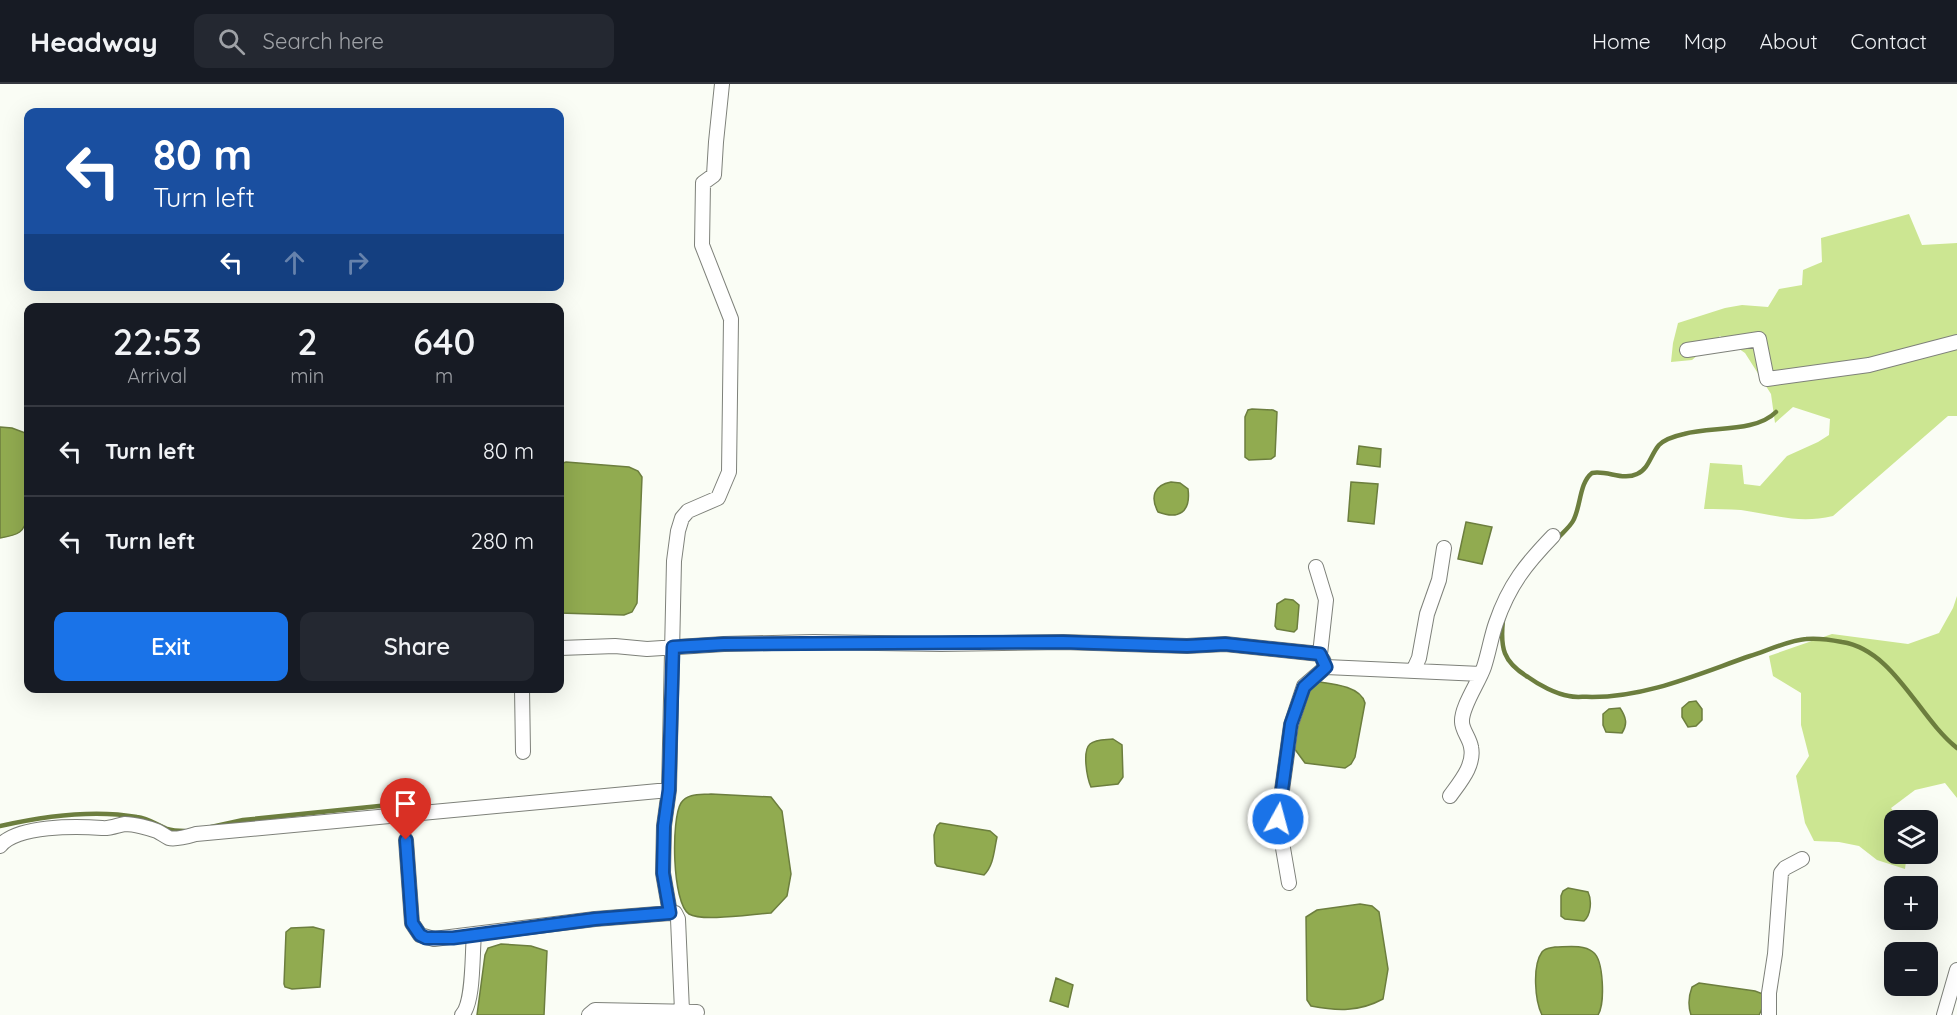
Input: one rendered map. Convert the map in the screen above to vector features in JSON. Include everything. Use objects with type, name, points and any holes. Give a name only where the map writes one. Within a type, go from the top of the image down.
[{"type":"street","points":[[670,913],[663,873],[664,826],[669,790],[674,561],[682,518],[688,511],[718,498],[729,472],[731,319],[702,245],[703,183],[714,175],[722,84]]},
{"type":"street","points":[[1687,350],[1759,339],[1767,379],[1869,365],[1957,342]]},
{"type":"street","points":[[1450,796],[1464,777],[1472,758],[1472,747],[1461,722],[1481,674],[1506,597],[1525,565],[1553,536]]},
{"type":"street","points":[[1414,669],[1419,658],[1427,615],[1439,580],[1444,548]]},
{"type":"street","points":[[1316,567],[1326,600],[1320,654],[1326,667]]},
{"type":"street","points":[[564,648],[615,646],[647,649],[814,642],[941,644],[1063,642],[1187,646],[1225,644],[1320,654]]},
{"type":"street","points":[[1289,883],[1278,819],[1291,724],[1304,687],[1326,667],[1414,669],[1481,674]]},
{"type":"street","points":[[522,693],[523,752]]},
{"type":"street","points":[[0,846],[16,836],[40,830],[71,827],[103,828],[125,824],[156,831],[171,839],[220,832],[669,790]]},
{"type":"street","points":[[406,840],[412,923],[415,930],[426,938],[474,935],[595,919],[675,913],[678,919],[682,1011]]},
{"type":"street","points":[[1769,1015],[1769,993],[1775,954],[1781,873],[1785,868],[1802,859]]},
{"type":"street","points":[[462,1015],[468,1000],[474,935]]},
{"type":"street","points":[[1944,1015],[1957,970]]},
{"type":"street","points":[[589,1015],[594,1010],[697,1012]]},
{"type":"shaded area","points":[[1909,214],[1922,245],[1957,243],[1957,416],[1948,416],[1833,516],[1798,519],[1741,510],[1704,509],[1710,463],[1742,465],[1744,484],[1760,486],[1787,456],[1829,435],[1830,419],[1793,407],[1775,423],[1771,394],[1745,353],[1720,336],[1692,360],[1671,362],[1678,323],[1725,308],[1742,305],[1768,307],[1779,289],[1802,285],[1803,270],[1822,262],[1821,238]]},
{"type":"shaded area","points":[[1248,410],[1277,412],[1275,456],[1271,459],[1249,460],[1245,457],[1245,417]]},
{"type":"shaded area","points":[[0,427],[24,432],[24,527],[12,536],[0,538]]},
{"type":"shaded area","points":[[1359,446],[1381,449],[1380,467],[1357,464]]},
{"type":"shaded area","points":[[564,463],[629,467],[638,471],[642,477],[637,603],[632,612],[624,615],[564,613]]},
{"type":"shaded area","points":[[1171,482],[1180,483],[1188,489],[1188,503],[1185,508],[1182,512],[1172,515],[1158,512],[1154,501],[1157,489]]},
{"type":"shaded area","points":[[1351,482],[1378,484],[1374,524],[1348,521]]},
{"type":"shaded area","points":[[1466,522],[1492,527],[1482,564],[1458,559]]},
{"type":"shaded area","points":[[1957,596],[1957,798],[1945,783],[1915,790],[1891,808],[1892,810],[1884,810],[1884,862],[1877,860],[1859,846],[1814,841],[1805,823],[1796,776],[1809,756],[1801,725],[1801,693],[1773,676],[1769,656],[1832,634],[1908,644],[1939,633]]},
{"type":"shaded area","points":[[1285,599],[1293,600],[1299,605],[1297,629],[1294,632],[1277,629],[1275,626],[1277,604]]},
{"type":"shaded area","points":[[1320,682],[1353,690],[1363,698],[1365,703],[1355,757],[1345,768],[1305,763],[1294,748],[1305,700],[1314,685]]},
{"type":"shaded area","points":[[1696,701],[1702,709],[1702,720],[1696,726],[1688,727],[1682,717],[1682,708],[1689,702]]},
{"type":"shaded area","points":[[1620,708],[1626,720],[1622,733],[1606,732],[1603,725],[1603,714],[1609,709]]},
{"type":"shaded area","points":[[1113,739],[1122,745],[1123,777],[1118,784],[1091,787],[1086,765],[1088,747],[1095,741]]},
{"type":"shaded area","points":[[694,795],[771,797],[782,811],[791,874],[787,896],[771,913],[705,917],[689,914],[683,907],[676,878],[675,860],[678,812],[681,803],[687,798]]},
{"type":"shaded area","points":[[940,823],[990,831],[997,837],[992,862],[984,875],[937,866],[934,835]]},
{"type":"shaded area","points":[[1889,864],[1906,864],[1905,869]]},
{"type":"shaded area","points":[[1568,888],[1588,892],[1590,907],[1584,921],[1565,919],[1561,916],[1561,896]]},
{"type":"shaded area","points":[[1360,904],[1372,906],[1379,912],[1388,969],[1383,999],[1348,1009],[1311,1006],[1307,1000],[1306,917],[1317,910]]},
{"type":"shaded area","points":[[313,927],[324,930],[320,987],[292,989],[285,987],[286,932],[291,928]]},
{"type":"shaded area","points":[[501,944],[531,946],[547,951],[544,1015],[477,1015],[485,955],[488,948]]},
{"type":"shaded area","points":[[1574,946],[1589,949],[1597,957],[1602,982],[1602,1002],[1598,1015],[1542,1015],[1536,993],[1537,966],[1543,951],[1555,947]]},
{"type":"shaded area","points":[[1056,978],[1073,985],[1068,1007],[1050,1001]]},
{"type":"shaded area","points":[[1699,983],[1763,994],[1762,1010],[1759,1015],[1691,1015],[1689,1004],[1691,990]]},
{"type":"waterway","points":[[1557,539],[1573,521],[1582,489],[1592,473],[1632,476],[1644,469],[1659,445],[1667,439],[1695,432],[1745,426],[1767,419],[1776,412]]},
{"type":"waterway","points":[[1503,620],[1503,646],[1513,666],[1548,689],[1575,697],[1612,696],[1652,689],[1800,640],[1820,639],[1842,642],[1860,648],[1891,671],[1943,735],[1957,748]]},
{"type":"waterway","points":[[211,827],[243,820],[389,805]]},
{"type":"waterway","points":[[0,826],[51,817],[103,814],[141,818],[167,829],[185,831]]},
{"type":"route","points":[[406,840],[412,923],[415,930],[426,938],[453,938],[595,919],[670,913],[663,873],[664,826],[669,790],[673,647],[724,644],[1063,642],[1187,646],[1225,644],[1320,654],[1326,667],[1304,687],[1291,724],[1278,819]]}]
